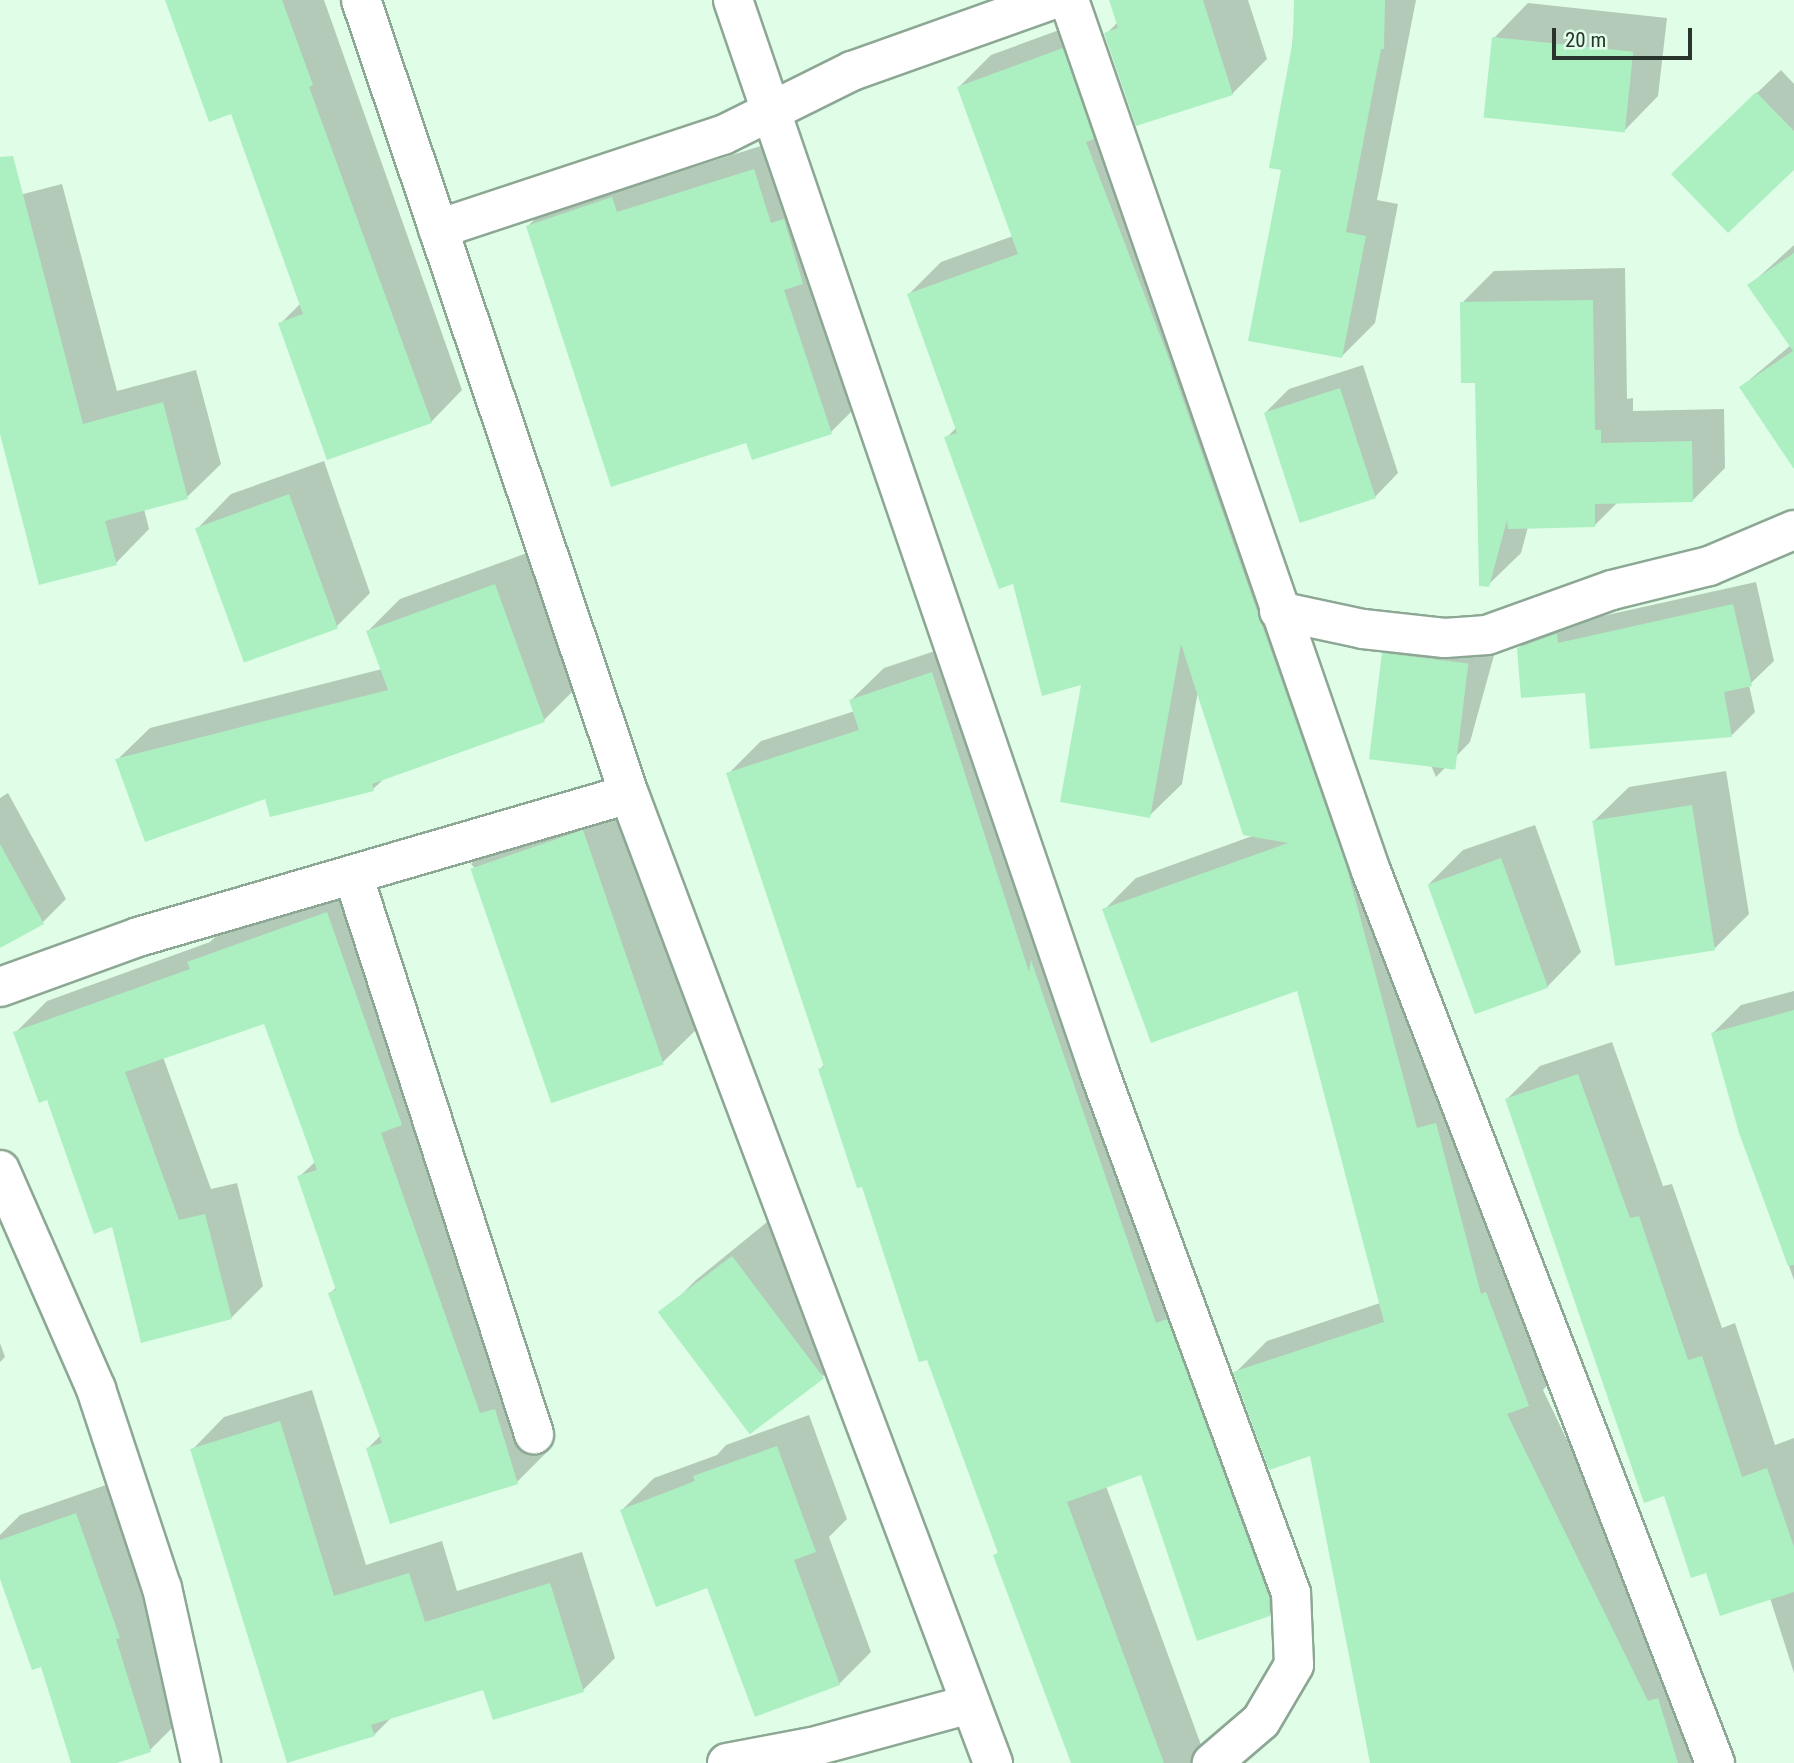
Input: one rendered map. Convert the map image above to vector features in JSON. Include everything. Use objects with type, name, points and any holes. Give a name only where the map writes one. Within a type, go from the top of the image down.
[{"type":"street","points":[[361,0],[629,794],[993,1763]]},
{"type":"street","points":[[733,0],[768,112],[913,521],[1099,1071],[1291,1592],[1294,1665],[1261,1721],[1212,1763]]},
{"type":"street","points":[[438,229],[701,143],[852,71],[1051,0]]},
{"type":"street","points":[[1069,0],[1371,871],[1715,1763]]},
{"type":"street","points":[[1279,611],[1363,629],[1445,638],[1487,635],[1612,590],[1709,566],[1794,530]]},
{"type":"street","points":[[0,987],[138,937],[629,794]]},
{"type":"street","points":[[353,875],[534,1434]]},
{"type":"street","points":[[0,1170],[96,1389],[162,1588],[201,1763]]},
{"type":"street","points":[[727,1763],[812,1747],[970,1704]]},
{"type":"building","points":[[165,0],[282,0],[313,85],[309,87],[432,423],[327,460],[278,323],[303,314],[231,114],[209,122]]},
{"type":"building","points":[[1109,0],[1203,0],[1233,95],[1136,126],[1104,33],[1118,28]]},
{"type":"building","points":[[1294,0],[1385,0],[1384,49],[1381,49],[1346,232],[1366,236],[1342,358],[1248,341],[1281,170],[1269,168],[1293,40]]},
{"type":"building","points":[[1492,37],[1633,52],[1625,132],[1484,118]]},
{"type":"building","points":[[1063,48],[1094,139],[1086,142],[1166,351],[1346,865],[1417,1128],[1436,1123],[1481,1294],[1486,1292],[1529,1406],[1507,1414],[1648,1701],[1658,1698],[1678,1763],[1370,1763],[1310,1456],[1269,1470],[1233,1372],[1384,1322],[1297,991],[1151,1043],[1102,909],[1288,843],[1243,835],[1181,644],[1150,818],[1060,802],[1081,685],[1042,696],[1013,584],[999,589],[944,437],[957,433],[907,294],[1018,254],[957,87]]},
{"type":"building","points":[[1756,92],[1794,131],[1794,170],[1728,233],[1671,174]]},
{"type":"building","points":[[13,156],[83,424],[163,402],[188,499],[105,521],[117,565],[39,585],[0,434],[0,157]]},
{"type":"building","points":[[754,169],[771,223],[784,219],[803,284],[784,290],[832,434],[752,460],[746,443],[611,487],[526,226],[612,197],[617,212]]},
{"type":"building","points":[[1794,253],[1794,469],[1739,387],[1793,351],[1747,285]]},
{"type":"building","points":[[1593,300],[1595,430],[1601,430],[1601,443],[1692,441],[1693,502],[1595,504],[1595,527],[1508,529],[1507,520],[1489,587],[1479,586],[1475,383],[1461,383],[1460,302]]},
{"type":"building","points":[[1340,388],[1376,498],[1300,523],[1264,413]]},
{"type":"building","points":[[289,494],[338,628],[244,663],[195,528]]},
{"type":"building","points":[[495,584],[545,722],[372,784],[374,791],[270,817],[265,799],[145,842],[115,759],[388,690],[366,631]]},
{"type":"building","points":[[1733,604],[1752,686],[1724,692],[1732,737],[1590,749],[1585,693],[1521,698],[1517,648],[1557,634],[1558,643]]},
{"type":"building","points":[[1382,653],[1468,664],[1455,770],[1369,759]]},
{"type":"building","points":[[932,672],[1029,972],[1031,960],[1156,1323],[1167,1319],[1269,1597],[1270,1616],[1197,1641],[1141,1475],[1067,1502],[1164,1763],[1071,1763],[993,1555],[998,1553],[927,1360],[919,1362],[862,1187],[857,1188],[818,1069],[824,1067],[726,773],[859,730],[849,700]]},
{"type":"building","points":[[1692,805],[1715,950],[1615,966],[1592,821]]},
{"type":"building","points":[[583,830],[664,1064],[551,1103],[470,869]]},
{"type":"building","points":[[0,844],[44,924],[0,948]]},
{"type":"building","points":[[1501,858],[1548,988],[1475,1014],[1428,885]]},
{"type":"building","points":[[327,912],[402,1125],[381,1133],[480,1413],[495,1409],[518,1484],[390,1524],[366,1448],[382,1443],[328,1293],[336,1290],[297,1176],[317,1170],[264,1024],[125,1072],[179,1220],[205,1214],[232,1319],[141,1343],[112,1227],[94,1234],[47,1100],[39,1103],[13,1032],[190,969],[187,962]]},
{"type":"building","points":[[1794,1010],[1794,1265],[1788,1266],[1739,1133],[1711,1033]]},
{"type":"building","points":[[1578,1074],[1630,1218],[1639,1216],[1688,1360],[1702,1356],[1742,1477],[1767,1468],[1794,1547],[1794,1592],[1720,1616],[1706,1573],[1691,1578],[1664,1496],[1644,1503],[1505,1099]]},
{"type":"building","points":[[732,1256],[824,1378],[750,1434],[658,1312]]},
{"type":"building","points":[[280,1421],[334,1596],[409,1573],[425,1622],[550,1583],[584,1692],[493,1720],[483,1690],[371,1725],[375,1736],[287,1763],[190,1449]]},
{"type":"building","points":[[777,1446],[816,1552],[794,1560],[840,1685],[755,1717],[707,1588],[656,1607],[620,1510],[695,1481],[693,1476]]},
{"type":"building","points":[[76,1513],[120,1638],[116,1639],[151,1752],[117,1763],[71,1763],[41,1667],[32,1670],[0,1579],[0,1540]]}]
